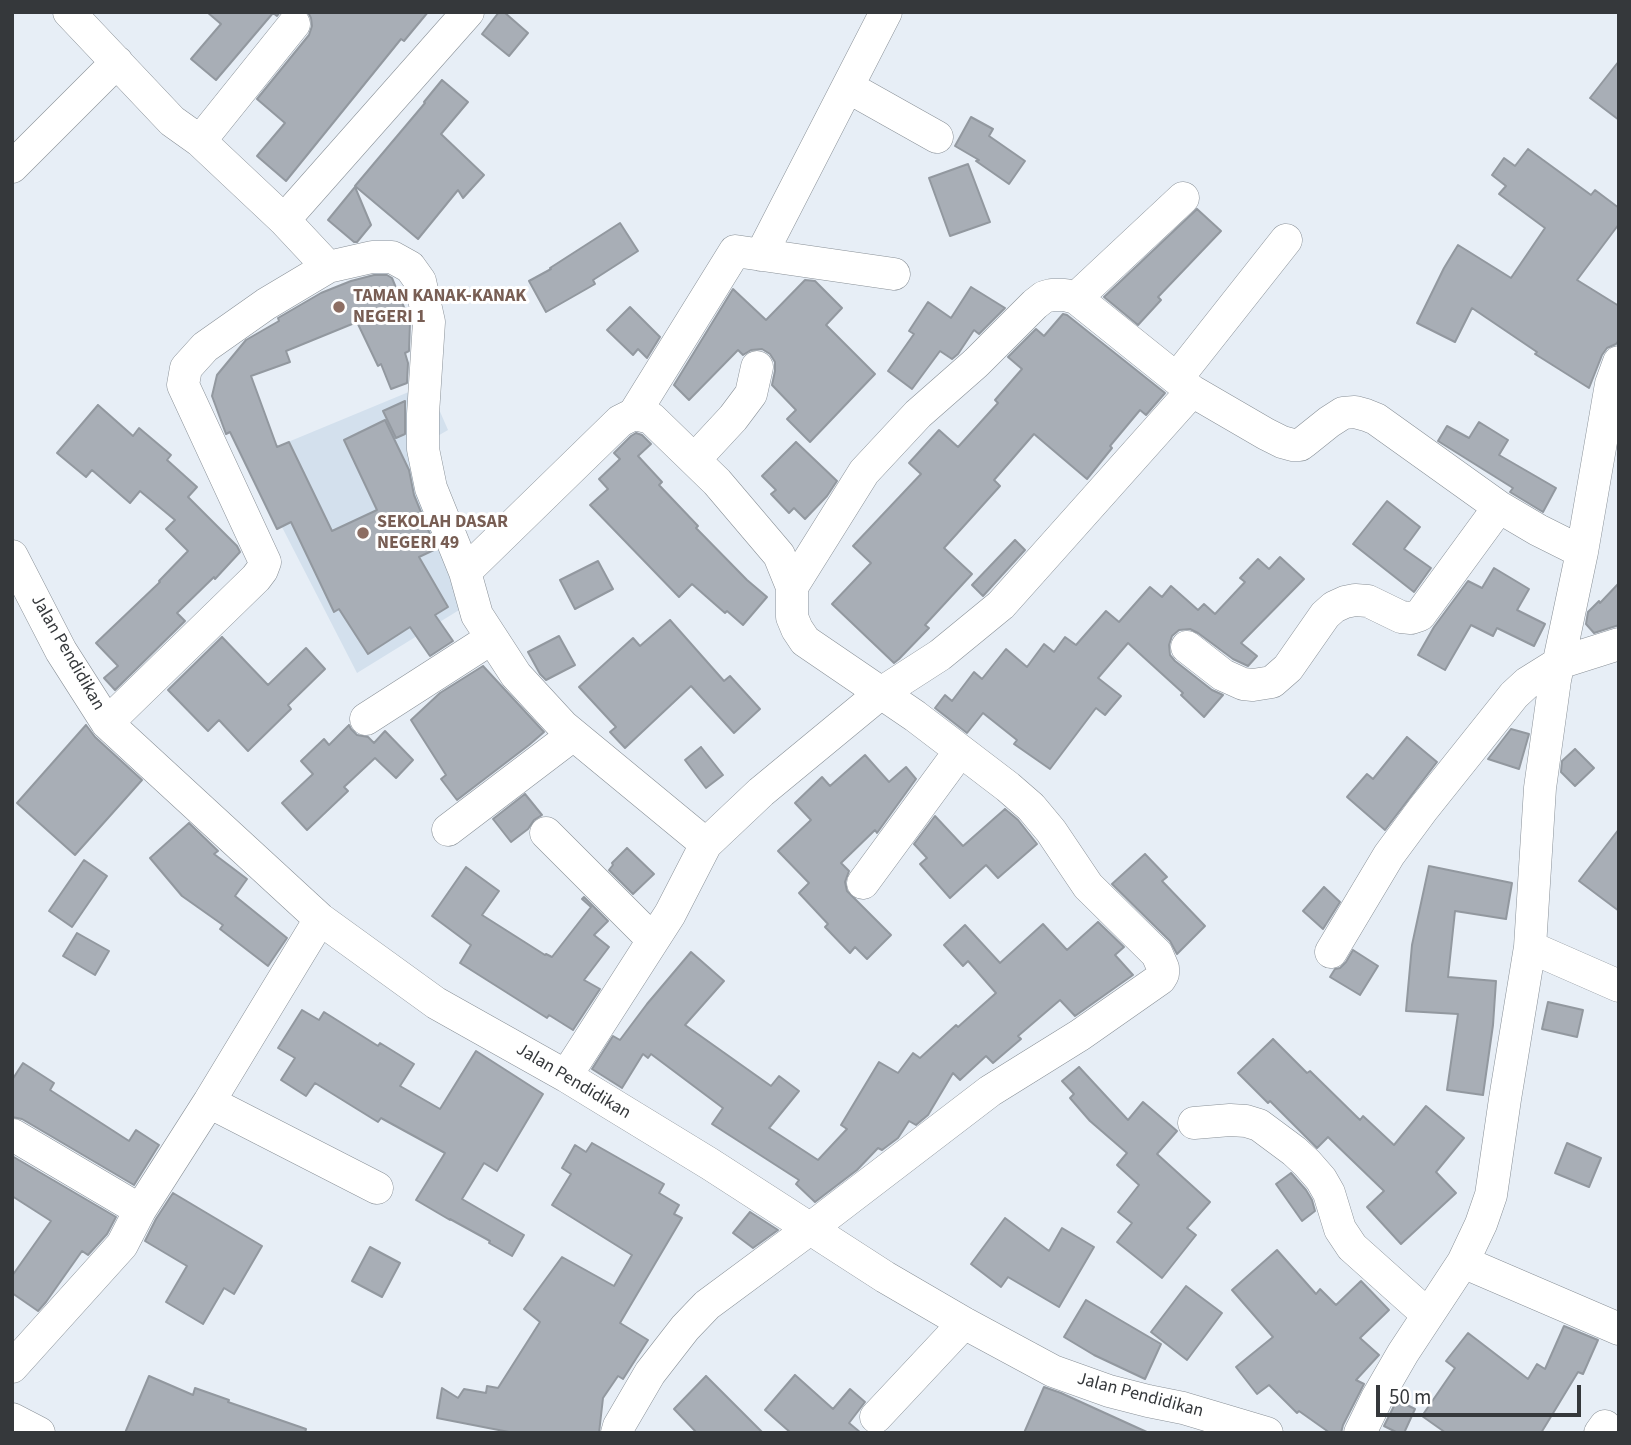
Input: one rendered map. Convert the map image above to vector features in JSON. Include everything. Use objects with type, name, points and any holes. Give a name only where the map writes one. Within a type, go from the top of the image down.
[{"type":"street","points":[[69,12],[172,121],[201,141],[284,220],[328,267]]},
{"type":"street","points":[[284,220],[468,12]]},
{"type":"street","points":[[761,255],[887,12]]},
{"type":"street","points":[[201,141],[294,24]]},
{"type":"street","points":[[12,167],[117,62]]},
{"type":"street","points":[[848,87],[937,137]]},
{"type":"street","points":[[1076,298],[1183,198]]},
{"type":"street","points":[[566,1076],[670,914],[706,844],[761,792],[881,693],[940,654],[1001,605],[1184,385],[1286,240]]},
{"type":"street","points":[[465,572],[620,421],[634,414],[735,251],[894,274]]},
{"type":"street","points":[[107,723],[256,578],[265,562],[183,385],[186,368],[205,347],[266,304],[328,267],[372,257],[392,257],[410,267],[420,281],[429,322],[423,414],[424,449],[431,488],[465,572],[477,615],[516,675],[573,735],[706,844]]},
{"type":"street","points":[[792,587],[864,472],[918,414],[976,363],[1035,304],[1051,295],[1076,298],[1184,385],[1282,442],[1300,444],[1343,413],[1366,415],[1376,419],[1499,507],[1582,552]]},
{"type":"street","points":[[1360,1433],[1377,1398],[1464,1262],[1491,1195],[1530,947],[1540,788],[1555,680],[1582,552],[1611,384],[1619,362]]},
{"type":"street","points":[[695,459],[751,394],[757,367]]},
{"type":"street","points":[[617,1433],[650,1373],[685,1328],[708,1305],[990,1091],[1080,1035],[1160,979],[1163,974],[1157,954],[1088,886],[1051,831],[1031,807],[960,751],[805,641],[792,617],[792,587],[779,555],[695,459],[651,418],[634,414]]},
{"type":"street","points":[[1187,647],[1223,675],[1243,684],[1272,682],[1288,668],[1325,615],[1345,602],[1368,601],[1401,617],[1420,615],[1499,507]]},
{"type":"street","name":"Jalan Pendidikan","points":[[12,555],[61,651],[107,723],[320,919],[436,1003],[566,1076],[885,1277],[1053,1371],[1109,1391],[1183,1408],[1267,1433]]},
{"type":"street","points":[[366,719],[492,638]]},
{"type":"street","points":[[1331,952],[1389,855],[1514,695],[1527,683],[1559,663],[1619,644]]},
{"type":"street","points":[[448,830],[573,735]]},
{"type":"street","points":[[863,883],[960,751]]},
{"type":"street","points":[[546,833],[653,940]]},
{"type":"street","points":[[12,1367],[122,1245],[320,919]]},
{"type":"street","points":[[1530,947],[1619,986]]},
{"type":"street","points":[[209,1102],[377,1188]]},
{"type":"street","points":[[1194,1123],[1246,1121],[1259,1125],[1294,1151],[1321,1179],[1329,1193],[1340,1229],[1352,1247],[1428,1315]]},
{"type":"street","points":[[13,1135],[141,1210]]},
{"type":"street","points":[[1464,1262],[1619,1329]]},
{"type":"street","points":[[876,1417],[964,1323]]},
{"type":"street","points":[[12,1419],[39,1433]]},
{"type":"shaded area","name":"SEKOLAH DASAR NEGERI 49","points":[[428,384],[448,430],[415,449],[464,607],[357,673],[247,459]]},
{"type":"building","points":[[207,12],[280,12],[277,16],[273,13],[216,80],[191,59],[221,24]]},
{"type":"building","points":[[308,12],[428,12],[404,41],[401,39],[286,181],[257,156],[285,123],[257,99],[309,35],[312,26]]},
{"type":"building","points":[[499,12],[504,12],[528,33],[509,56],[482,34]]},
{"type":"building","points":[[1619,61],[1619,120],[1590,98]]},
{"type":"building","points":[[442,80],[468,102],[441,134],[484,175],[463,198],[458,190],[418,239],[355,186]]},
{"type":"building","points":[[971,117],[993,129],[989,136],[1025,161],[1009,184],[976,161],[979,160],[955,146]]},
{"type":"building","points":[[1528,149],[1591,195],[1595,190],[1619,208],[1619,224],[1577,280],[1619,306],[1619,340],[1602,355],[1589,388],[1535,354],[1537,352],[1472,308],[1455,342],[1417,323],[1458,245],[1511,278],[1545,228],[1499,194],[1506,186],[1492,175],[1504,158],[1515,166]]},
{"type":"building","points":[[968,164],[990,222],[950,236],[929,178]]},
{"type":"building","points":[[355,187],[371,225],[357,242],[328,220]]},
{"type":"building","points":[[1197,209],[1221,231],[1158,297],[1161,300],[1138,325],[1104,297]]},
{"type":"building","points":[[620,223],[638,251],[593,280],[595,284],[546,312],[529,281]]},
{"type":"building","name":"SEKOLAH DASAR NEGERI 49","points":[[374,275],[387,275],[392,278],[410,322],[409,351],[405,353],[408,363],[407,383],[391,389],[381,364],[378,366],[357,322],[286,351],[290,362],[251,376],[277,447],[289,442],[332,531],[377,510],[344,440],[385,420],[409,470],[414,495],[436,549],[419,557],[448,607],[435,615],[453,641],[430,656],[410,627],[368,654],[339,609],[334,612],[291,522],[277,529],[230,432],[226,434],[212,396],[217,375],[246,340],[321,293]]},
{"type":"building","points":[[805,280],[815,281],[842,308],[826,325],[875,374],[810,442],[787,419],[796,410],[772,385],[775,362],[770,354],[762,349],[751,350],[743,355],[738,350],[689,400],[674,385],[733,289],[766,320]]},
{"type":"building","points":[[971,287],[1005,308],[979,334],[974,330],[952,359],[940,351],[912,389],[888,371],[914,334],[909,331],[928,302],[951,318]]},
{"type":"building","points":[[630,307],[660,337],[647,358],[638,349],[633,355],[607,330]]},
{"type":"building","points":[[1063,314],[1165,393],[1146,415],[1140,410],[1087,479],[1034,434],[994,480],[1000,486],[944,548],[972,574],[925,625],[929,628],[894,663],[832,604],[871,563],[853,546],[921,474],[909,463],[939,430],[958,447],[998,403],[995,400],[1022,369],[1008,357],[1036,329],[1044,336]]},
{"type":"building","points":[[405,401],[405,434],[396,438],[383,411]]},
{"type":"building","points":[[98,405],[133,436],[139,428],[171,455],[167,460],[197,487],[188,497],[240,552],[177,613],[185,621],[115,690],[104,678],[118,666],[96,643],[160,582],[188,551],[166,529],[175,520],[140,491],[130,503],[92,470],[86,477],[57,453]]},
{"type":"building","points":[[1479,422],[1508,440],[1499,455],[1556,488],[1543,512],[1510,492],[1513,488],[1438,441],[1447,426],[1469,438]]},
{"type":"building","points":[[636,433],[651,444],[638,456],[662,482],[659,485],[698,526],[696,528],[767,597],[743,625],[692,584],[679,597],[590,505],[608,489],[599,479],[620,459],[614,453]]},
{"type":"building","points":[[796,442],[837,481],[805,519],[794,508],[789,513],[771,494],[776,490],[762,476]]},
{"type":"building","points":[[1387,501],[1420,527],[1404,549],[1431,568],[1414,592],[1353,544]]},
{"type":"building","points":[[1015,540],[1025,550],[983,596],[972,585]]},
{"type":"building","points":[[1280,557],[1304,579],[1241,643],[1257,656],[1248,666],[1233,659],[1190,629],[1179,630],[1172,636],[1170,655],[1175,661],[1212,690],[1223,695],[1204,717],[1181,695],[1183,693],[1128,643],[1098,678],[1121,696],[1105,715],[1096,708],[1050,769],[1014,744],[1017,740],[983,713],[967,733],[935,708],[945,695],[952,701],[974,672],[982,679],[1006,649],[1027,667],[1044,644],[1054,652],[1065,637],[1076,645],[1106,611],[1119,622],[1150,587],[1162,597],[1171,586],[1198,610],[1204,604],[1215,614],[1245,582],[1240,578],[1258,559],[1269,569]]},
{"type":"building","points":[[598,561],[613,589],[575,609],[560,580]]},
{"type":"building","points":[[1494,568],[1529,589],[1517,610],[1545,624],[1534,646],[1497,628],[1493,636],[1471,625],[1445,670],[1418,655],[1434,627],[1468,581],[1482,588]]},
{"type":"building","points":[[1619,583],[1619,625],[1594,633],[1586,624],[1588,612]]},
{"type":"building","points":[[670,620],[724,681],[730,676],[760,709],[734,733],[691,686],[625,748],[610,732],[616,727],[579,687],[633,638],[640,646]]},
{"type":"building","points":[[559,636],[575,665],[546,680],[528,652]]},
{"type":"building","points":[[222,637],[268,685],[306,648],[325,669],[288,705],[291,709],[248,751],[219,720],[208,731],[168,690]]},
{"type":"building","points":[[483,666],[544,732],[457,800],[441,779],[446,775],[411,720],[440,693]]},
{"type":"building","points":[[86,725],[95,737],[142,780],[75,855],[17,803]]},
{"type":"building","points":[[349,725],[357,735],[368,737],[374,743],[385,731],[413,760],[396,778],[375,758],[344,787],[348,791],[307,830],[282,803],[313,774],[301,761],[324,739],[329,745]]},
{"type":"building","points":[[1511,729],[1529,734],[1519,769],[1488,759]]},
{"type":"building","points":[[1407,737],[1437,762],[1385,830],[1347,797],[1367,774],[1373,779]]},
{"type":"building","points":[[701,747],[723,775],[706,788],[685,760]]},
{"type":"building","points":[[1575,749],[1594,768],[1575,786],[1561,772],[1562,761]]},
{"type":"building","points":[[865,755],[889,782],[906,767],[916,779],[877,833],[875,830],[841,863],[849,871],[845,882],[847,891],[891,935],[867,959],[855,947],[850,953],[825,927],[828,924],[799,893],[809,883],[778,851],[811,820],[795,803],[822,777],[830,786]]},
{"type":"building","points":[[525,794],[542,815],[511,842],[493,819]]},
{"type":"building","points":[[1005,809],[1018,820],[1037,844],[998,878],[986,865],[950,898],[920,864],[927,858],[914,844],[935,816],[963,846]]},
{"type":"building","points":[[189,823],[218,851],[214,854],[247,879],[235,896],[287,938],[268,966],[220,929],[223,925],[182,896],[150,858]]},
{"type":"building","points":[[1619,829],[1619,911],[1579,881]]},
{"type":"building","points":[[627,848],[654,874],[633,894],[609,870],[612,863]]},
{"type":"building","points":[[1145,854],[1167,877],[1162,881],[1205,926],[1177,954],[1170,941],[1112,884]]},
{"type":"building","points":[[84,860],[107,876],[72,927],[49,911]]},
{"type":"building","points":[[1429,866],[1512,883],[1506,919],[1455,911],[1448,977],[1496,981],[1483,1095],[1447,1090],[1458,1014],[1406,1011],[1412,945]]},
{"type":"building","points":[[466,867],[499,891],[482,915],[545,955],[552,957],[591,907],[582,899],[584,897],[608,921],[594,935],[609,947],[584,980],[600,989],[573,1030],[549,1015],[547,1018],[460,963],[471,945],[432,916]]},
{"type":"building","points":[[1324,887],[1340,902],[1323,929],[1303,911]]},
{"type":"building","points":[[1098,922],[1124,947],[1115,955],[1133,975],[1075,1016],[1060,1000],[1018,1036],[1021,1039],[993,1063],[986,1056],[960,1080],[953,1073],[928,1115],[916,1125],[909,1121],[898,1138],[882,1150],[878,1148],[857,1170],[815,1202],[796,1184],[799,1180],[712,1124],[723,1108],[651,1054],[648,1058],[643,1054],[622,1088],[592,1069],[613,1036],[620,1040],[691,952],[724,981],[685,1025],[771,1086],[779,1076],[799,1091],[769,1128],[818,1160],[847,1129],[841,1125],[879,1062],[898,1073],[913,1053],[920,1058],[996,993],[968,961],[963,966],[944,945],[965,925],[1000,963],[1043,924],[1067,950]]},
{"type":"building","points":[[77,933],[109,951],[95,975],[63,956]]},
{"type":"building","points":[[1353,950],[1378,966],[1360,995],[1330,977],[1335,969],[1346,962]]},
{"type":"building","points":[[1548,1002],[1583,1010],[1577,1037],[1542,1029]]},
{"type":"building","points":[[302,1010],[319,1020],[324,1012],[378,1046],[380,1043],[414,1064],[400,1086],[440,1109],[476,1051],[543,1094],[497,1171],[484,1163],[462,1199],[524,1235],[512,1256],[416,1200],[445,1153],[381,1118],[378,1122],[315,1083],[306,1096],[281,1080],[295,1058],[278,1048]]},
{"type":"building","points":[[1273,1039],[1360,1120],[1363,1116],[1394,1145],[1426,1106],[1464,1138],[1436,1172],[1456,1193],[1401,1244],[1367,1207],[1384,1191],[1328,1137],[1317,1148],[1238,1073]]},
{"type":"building","points":[[23,1063],[54,1083],[50,1090],[129,1141],[136,1130],[159,1145],[134,1185],[22,1119],[12,1117],[12,1080]]},
{"type":"building","points":[[1079,1067],[1128,1120],[1143,1102],[1177,1131],[1157,1154],[1210,1202],[1187,1228],[1196,1235],[1162,1278],[1117,1242],[1132,1223],[1118,1212],[1139,1185],[1117,1165],[1127,1153],[1090,1121],[1070,1098],[1074,1094],[1062,1081]]},
{"type":"building","points":[[592,1143],[664,1184],[659,1193],[679,1205],[674,1214],[682,1218],[620,1323],[648,1340],[623,1379],[618,1376],[603,1398],[599,1433],[514,1433],[437,1418],[442,1388],[458,1398],[464,1389],[486,1393],[487,1386],[498,1388],[540,1322],[524,1309],[562,1257],[614,1286],[632,1255],[552,1205],[571,1174],[562,1168],[575,1145],[586,1152]]},
{"type":"building","points":[[1567,1143],[1601,1158],[1589,1187],[1555,1173]]},
{"type":"building","points":[[12,1156],[116,1217],[107,1234],[88,1255],[82,1251],[38,1311],[12,1293],[12,1276],[51,1221],[12,1196]]},
{"type":"building","points":[[1291,1173],[1306,1190],[1315,1211],[1302,1221],[1276,1184]]},
{"type":"building","points":[[173,1193],[262,1246],[234,1294],[224,1288],[203,1324],[166,1302],[187,1266],[145,1241]]},
{"type":"building","points":[[750,1212],[778,1230],[753,1248],[733,1233]]},
{"type":"building","points":[[1005,1218],[1049,1251],[1062,1228],[1094,1247],[1059,1307],[1008,1277],[1001,1287],[971,1264]]},
{"type":"building","points":[[370,1247],[400,1263],[382,1297],[352,1281]]},
{"type":"building","points":[[1277,1250],[1316,1294],[1320,1289],[1336,1305],[1361,1281],[1389,1310],[1360,1338],[1379,1355],[1356,1380],[1364,1384],[1341,1433],[1330,1433],[1299,1411],[1297,1413],[1269,1385],[1257,1394],[1236,1367],[1273,1337],[1232,1290]]},
{"type":"building","points":[[1186,1286],[1222,1313],[1187,1360],[1151,1332]]},
{"type":"building","points":[[1086,1300],[1161,1344],[1145,1379],[1094,1355],[1064,1337]]},
{"type":"building","points":[[1564,1326],[1598,1340],[1583,1374],[1578,1372],[1541,1433],[1446,1433],[1422,1416],[1455,1368],[1446,1361],[1468,1333],[1528,1379],[1537,1364],[1545,1369]]},
{"type":"building","points":[[795,1375],[833,1409],[850,1389],[865,1402],[849,1423],[861,1433],[791,1433],[765,1410]]},
{"type":"building","points":[[149,1376],[193,1395],[195,1388],[229,1400],[228,1402],[306,1429],[305,1433],[125,1433]]},
{"type":"building","points":[[706,1376],[763,1433],[697,1433],[674,1409]]},
{"type":"building","points":[[1044,1387],[1061,1393],[1149,1433],[1024,1433]]},
{"type":"building","points":[[1397,1400],[1415,1409],[1404,1433],[1384,1426]]},
{"type":"place","name":"TAMAN KANAK-KANAK NEGERI 1","points":[[339,307]]},
{"type":"place","name":"SEKOLAH DASAR NEGERI 49","points":[[363,533]]}]
